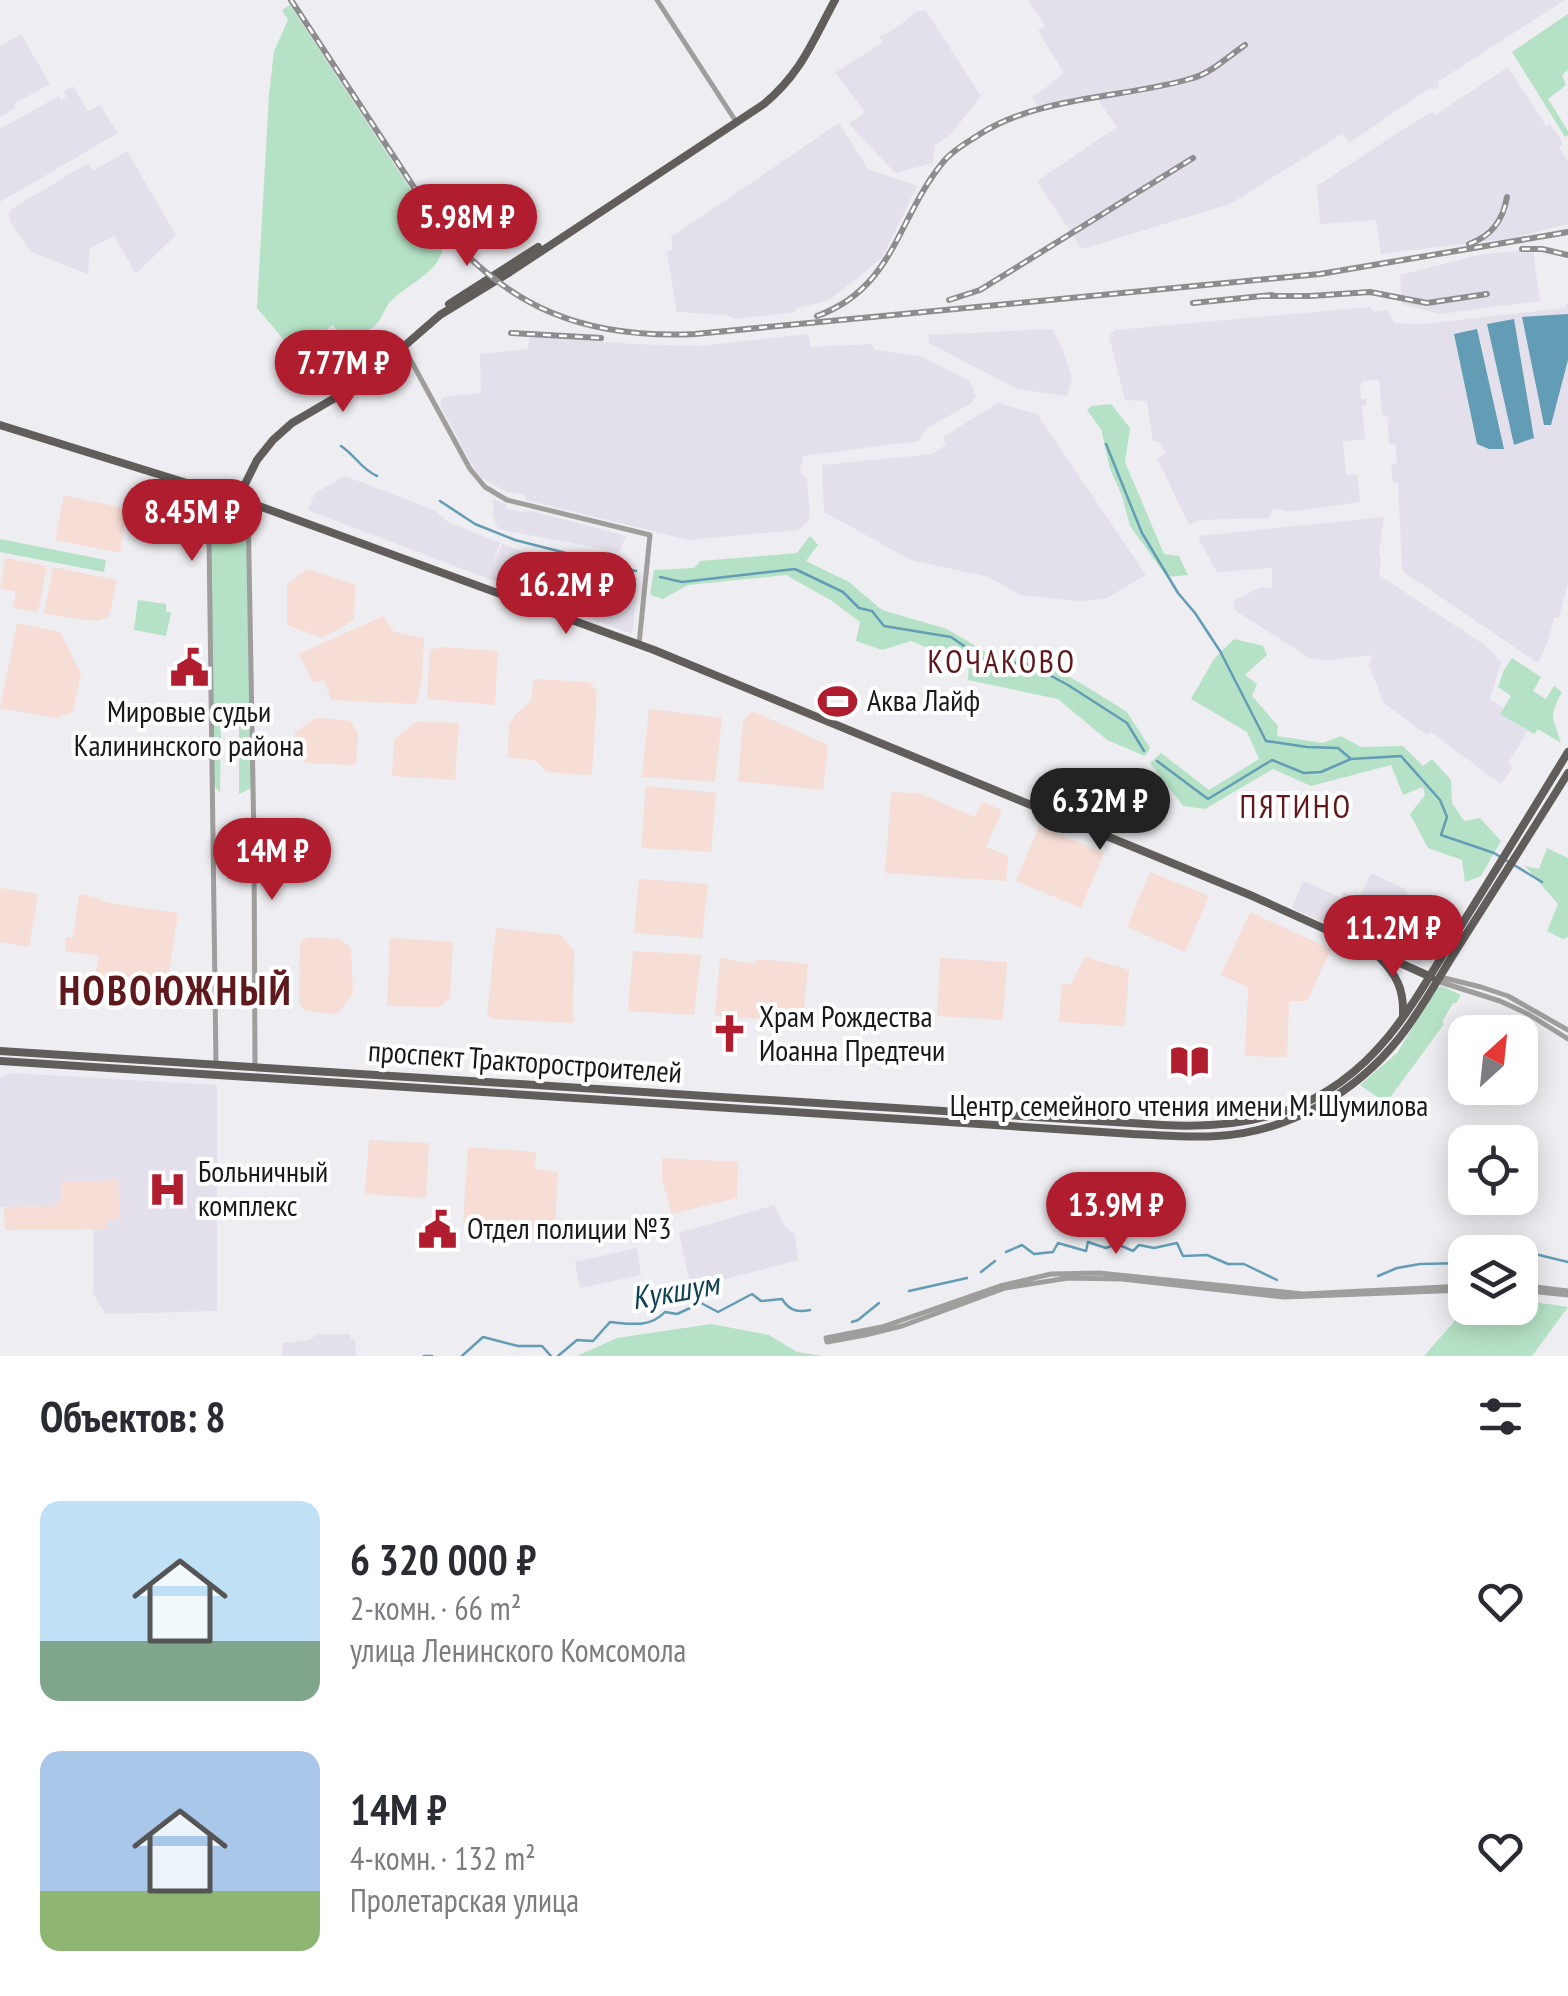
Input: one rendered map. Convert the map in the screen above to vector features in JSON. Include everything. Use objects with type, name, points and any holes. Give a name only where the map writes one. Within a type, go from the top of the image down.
[{"type":"main road","points":[[240,499],[255,459],[292,423],[364,380],[401,343],[440,316],[764,104],[792,74],[833,0]]},
{"type":"main road","points":[[0,425],[240,499],[639,644],[1250,894],[1435,978]]},
{"type":"main road","name":"проспект Тракторостроителей","points":[[166,1067],[216,1065],[1194,1136],[1230,1135],[1263,1128],[1322,1105],[1365,1074],[1402,1036],[1568,752]]},
{"type":"main road","name":"проспект Тракторостроителей","points":[[1527,828],[1568,772]]},
{"type":"main road","points":[[1372,950],[1398,980],[1403,1017]]},
{"type":"main road","name":"проспект Тракторостроителей","points":[[966,1118],[1186,1126],[1246,1123],[1289,1110],[1328,1090],[1370,1056],[1435,978]]},
{"type":"main road","name":"проспект Тракторостроителей","points":[[0,1051],[29,1058],[166,1067],[218,1075],[601,1094]]},
{"type":"main road","name":"проспект Тракторостроителей","points":[[0,1061],[29,1058]]},
{"type":"main road","points":[[216,1065],[218,1075]]},
{"type":"main road","points":[[250,1077],[255,1068]]},
{"type":"street","points":[[657,0],[736,122]]},
{"type":"street","points":[[401,343],[470,469],[485,487],[518,504],[650,535],[639,644]]},
{"type":"street","points":[[161,474],[205,524],[209,537],[216,1065]]},
{"type":"street","points":[[240,499],[254,848],[255,1068]]},
{"type":"street","points":[[1435,978],[1530,1011],[1568,1030]]},
{"type":"street","points":[[1530,1011],[1568,1039]]},
{"type":"street","points":[[827,1340],[901,1324],[1015,1281],[1052,1274],[1303,1294],[1448,1289]]},
{"type":"street","points":[[1538,1290],[1568,1293]]},
{"type":"shaded area","points":[[1028,0],[1565,0],[1349,143],[1342,134],[1230,204],[1082,249],[1037,181],[1117,127],[1097,99],[1041,111],[1032,98],[1064,73],[1038,31],[1045,26]]},
{"type":"shaded area","points":[[918,11],[926,11],[981,96],[951,134],[935,145],[933,163],[895,173],[849,124],[865,112],[835,73],[883,42],[879,36]]},
{"type":"shaded area","points":[[21,34],[50,84],[14,104],[16,108],[0,117],[0,46]]},
{"type":"shaded area","points":[[1508,67],[1546,126],[1550,124],[1563,143],[1559,147],[1568,161],[1568,224],[1512,238],[1381,254],[1376,220],[1320,224],[1317,186]]},
{"type":"shaded area","points":[[73,86],[88,111],[100,105],[118,133],[0,202],[0,129],[59,96],[61,100],[66,97],[64,91]]},
{"type":"shaded area","points":[[839,123],[868,169],[917,186],[882,258],[828,301],[796,308],[796,312],[735,319],[677,312],[667,252],[673,249],[671,237]]},
{"type":"shaded area","points":[[127,151],[176,235],[136,274],[114,236],[90,248],[88,274],[31,252],[10,221],[13,208],[88,163],[93,171]]},
{"type":"shaded area","points":[[1533,250],[1540,301],[1440,314],[1402,304],[1400,275],[1483,254]]},
{"type":"shaded area","points":[[1568,303],[1568,583],[1559,618],[1554,618],[1538,663],[1405,573],[1398,483],[1393,483],[1391,465],[1397,464],[1395,444],[1389,444],[1388,418],[1382,414],[1379,380],[1364,381],[1360,386],[1361,399],[1366,399],[1362,406],[1365,439],[1343,441],[1346,475],[1357,475],[1360,502],[1288,512],[1273,508],[1269,518],[1199,520],[1189,525],[1157,458],[1166,453],[1160,442],[1153,441],[1147,401],[1125,400],[1109,336],[1115,330],[1370,307],[1375,312],[1387,310],[1394,323],[1422,324],[1564,308]]},
{"type":"shaded area","points":[[1052,329],[1072,378],[1067,396],[1017,389],[929,343],[928,335]]},
{"type":"shaded area","points":[[808,334],[811,347],[871,344],[875,350],[920,356],[970,381],[976,396],[970,404],[927,428],[918,441],[803,456],[800,472],[807,478],[810,517],[798,530],[688,540],[526,500],[524,495],[507,492],[476,472],[440,405],[443,397],[481,393],[480,354],[528,349],[529,336],[700,346]]},
{"type":"shaded area","points":[[998,403],[1037,414],[1146,575],[1105,599],[1079,601],[1020,595],[989,577],[911,560],[824,512],[822,465],[933,454],[946,444],[943,437]]},
{"type":"shaded area","points":[[345,476],[434,510],[448,522],[500,543],[491,570],[502,544],[581,573],[584,568],[601,575],[604,570],[613,574],[612,578],[638,588],[632,634],[308,510],[315,493]]},
{"type":"shaded area","points":[[64,495],[127,509],[120,553],[55,540]]},
{"type":"shaded area","points":[[492,499],[506,504],[505,508],[532,511],[626,536],[619,552],[498,529]]},
{"type":"shaded area","points":[[1384,517],[1379,575],[1486,646],[1501,662],[1490,699],[1503,708],[1501,714],[1528,731],[1508,763],[1513,767],[1501,784],[1384,703],[1369,666],[1372,655],[1309,658],[1233,609],[1235,600],[1261,587],[1272,588],[1272,568],[1217,572],[1199,540],[1199,536]]},
{"type":"shaded area","points":[[5,558],[47,566],[38,612],[13,608],[16,592],[0,588]]},
{"type":"shaded area","points":[[53,567],[117,580],[109,617],[96,621],[44,614]]},
{"type":"shaded area","points":[[308,569],[355,585],[354,620],[322,638],[287,625],[287,584]]},
{"type":"shaded area","points":[[383,616],[394,632],[424,638],[422,682],[416,704],[331,700],[324,680],[313,682],[299,654]]},
{"type":"shaded area","points":[[17,623],[60,632],[81,674],[73,712],[56,718],[0,708]]},
{"type":"shaded area","points":[[442,647],[498,651],[495,705],[427,699],[430,650]]},
{"type":"shaded area","points":[[534,679],[589,682],[597,691],[592,775],[547,772],[536,761],[508,757],[509,725],[531,701]]},
{"type":"shaded area","points":[[649,709],[722,718],[715,782],[642,777]]},
{"type":"shaded area","points":[[752,711],[828,745],[823,790],[738,781],[743,722]]},
{"type":"shaded area","points":[[316,718],[350,721],[358,734],[356,765],[306,763],[295,751],[295,732]]},
{"type":"shaded area","points":[[416,722],[459,723],[455,780],[392,776],[394,739]]},
{"type":"shaded area","points":[[646,786],[716,793],[711,852],[641,848]]},
{"type":"shaded area","points":[[891,792],[921,794],[975,817],[982,802],[1002,810],[986,847],[1008,856],[1006,881],[885,873]]},
{"type":"shaded area","points":[[1039,826],[1104,853],[1081,908],[1016,881]]},
{"type":"shaded area","points":[[1150,872],[1209,896],[1185,952],[1127,927]]},
{"type":"shaded area","points":[[1371,873],[1405,889],[1410,899],[1443,915],[1420,965],[1292,908],[1303,881],[1341,898],[1344,892],[1359,899]]},
{"type":"shaded area","points":[[639,879],[708,884],[702,938],[634,933]]},
{"type":"shaded area","points":[[0,888],[38,894],[29,947],[0,942]]},
{"type":"shaded area","points":[[79,894],[108,903],[178,913],[165,999],[93,986],[99,956],[65,951],[66,937],[73,938]]},
{"type":"shaded area","points":[[1250,912],[1331,949],[1307,1001],[1289,1001],[1287,1057],[1245,1056],[1248,987],[1221,975]]},
{"type":"shaded area","points":[[496,928],[561,935],[574,951],[573,1023],[494,1019],[487,1014]]},
{"type":"shaded area","points":[[307,937],[339,939],[351,947],[353,994],[337,1014],[306,1011],[299,1004],[300,943]]},
{"type":"shaded area","points":[[390,938],[453,942],[450,998],[439,1007],[387,1006]]},
{"type":"shaded area","points":[[633,951],[701,955],[694,1015],[628,1011]]},
{"type":"shaded area","points":[[1085,957],[1129,970],[1125,1026],[1059,1022],[1062,983],[1071,984]]},
{"type":"shaded area","points":[[720,958],[753,964],[758,959],[808,964],[803,1022],[715,1016]]},
{"type":"shaded area","points":[[940,958],[1007,962],[1003,1020],[937,1016]]},
{"type":"shaded area","name":"Больничный комплекс","points":[[11,1073],[217,1085],[217,1311],[106,1314],[93,1294],[93,1229],[105,1229],[62,1182],[61,1197],[55,1206],[0,1207],[0,1077]]},
{"type":"shaded area","points":[[369,1140],[429,1143],[426,1198],[365,1194]]},
{"type":"shaded area","points":[[468,1147],[536,1152],[535,1169],[558,1172],[555,1230],[463,1225]]},
{"type":"shaded area","points":[[662,1158],[738,1162],[737,1198],[672,1214],[662,1180]]},
{"type":"shaded area","points":[[118,1180],[120,1219],[106,1221],[106,1229],[5,1230],[4,1207],[55,1206],[61,1197],[61,1182]]},
{"type":"shaded area","points":[[774,1205],[785,1227],[795,1234],[798,1260],[691,1288],[679,1233]]},
{"type":"shaded area","points":[[637,1248],[641,1275],[580,1288],[575,1262]]},
{"type":"shaded area","points":[[350,1334],[355,1339],[356,1356],[282,1356],[283,1343],[317,1335]]},
{"type":"green space","points":[[290,5],[441,236],[442,247],[434,266],[391,301],[373,327],[343,339],[333,325],[295,353],[257,308],[269,95],[274,51],[288,20],[282,10]]},
{"type":"green space","points":[[1568,14],[1568,70],[1562,75],[1566,85],[1548,99],[1568,131],[1565,137],[1512,52]]},
{"type":"green space","points":[[1111,404],[1130,428],[1125,462],[1164,554],[1179,556],[1188,575],[1167,577],[1130,526],[1101,429],[1087,410]]},
{"type":"green space","points":[[169,485],[246,508],[253,787],[239,794],[239,727],[221,727],[220,793],[211,781],[207,529]]},
{"type":"green space","points":[[810,536],[818,545],[806,561],[849,582],[882,610],[947,629],[996,658],[1016,654],[1041,661],[1127,712],[1150,748],[1145,756],[1107,740],[1058,699],[968,680],[969,665],[911,641],[882,650],[856,641],[860,622],[786,575],[688,585],[663,599],[650,595],[654,570],[694,568],[700,561],[797,553]]},
{"type":"green space","points":[[0,539],[106,560],[104,572],[0,552]]},
{"type":"green space","points":[[138,600],[166,604],[166,611],[171,613],[166,636],[134,630]]},
{"type":"green space","points":[[1234,639],[1263,646],[1267,655],[1245,675],[1257,684],[1252,696],[1278,726],[1277,736],[1323,743],[1341,736],[1361,747],[1403,746],[1423,766],[1432,759],[1451,780],[1452,803],[1464,821],[1480,818],[1501,841],[1481,876],[1465,882],[1462,860],[1428,848],[1410,814],[1425,795],[1423,787],[1403,795],[1391,765],[1311,786],[1273,769],[1205,809],[1183,806],[1150,763],[1161,753],[1209,790],[1259,759],[1247,732],[1191,699],[1214,659]]},
{"type":"green space","points":[[1512,658],[1541,677],[1533,691],[1546,699],[1554,686],[1562,692],[1553,717],[1561,743],[1538,729],[1534,734],[1500,714],[1511,696],[1498,687]]},
{"type":"green space","points":[[1547,848],[1568,858],[1568,937],[1563,939],[1547,931],[1558,904],[1525,866],[1539,869]]},
{"type":"green space","points":[[1442,986],[1461,995],[1386,1103],[1360,1085],[1397,1053],[1437,988]]},
{"type":"green space","points":[[1538,1303],[1568,1307],[1532,1356],[1424,1356],[1451,1325],[1538,1325]]},
{"type":"green space","points":[[711,1324],[769,1335],[797,1352],[823,1356],[577,1356],[617,1338]]},
{"type":"water","points":[[1568,314],[1568,360],[1551,425],[1544,425],[1522,317]]},
{"type":"water","points":[[1514,319],[1534,438],[1514,445],[1487,324]]},
{"type":"water","points":[[1477,329],[1504,449],[1477,444],[1454,334]]},
{"type":"waterway","points":[[1106,444],[1142,533],[1178,593],[1220,651],[1266,741],[1338,748],[1351,759]]},
{"type":"waterway","points":[[341,446],[377,476]]},
{"type":"waterway","points":[[440,501],[475,524],[515,540],[636,571]]},
{"type":"waterway","points":[[660,577],[682,582],[795,569],[843,592],[859,608],[872,611],[884,626],[951,637],[999,670],[1016,663],[1031,665],[1127,723],[1144,751]]},
{"type":"waterway","points":[[1157,761],[1208,799],[1272,760],[1304,773],[1321,772],[1351,759],[1401,756],[1440,800],[1447,817],[1441,835],[1494,853],[1542,882]]},
{"type":"waterway","name":"Кукшум","points":[[1006,1252],[1022,1245],[1034,1254],[1053,1252],[1058,1243],[1086,1251],[1088,1242],[1106,1248],[1117,1244],[1133,1251],[1139,1245],[1154,1248],[1177,1243],[1183,1256],[1207,1255],[1228,1264],[1244,1264],[1277,1280]]},
{"type":"waterway","name":"Кукшум","points":[[1538,1255],[1568,1262]]},
{"type":"waterway","name":"Кукшум","points":[[981,1272],[995,1261]]},
{"type":"waterway","name":"Кукшум","points":[[1378,1276],[1397,1268],[1448,1263]]},
{"type":"waterway","name":"Кукшум","points":[[909,1291],[967,1278]]},
{"type":"waterway","name":"Кукшум","points":[[558,1356],[577,1340],[593,1341],[610,1322],[647,1323],[665,1312],[677,1314],[701,1303],[718,1312],[752,1294],[761,1301],[782,1299],[794,1310],[810,1310]]},
{"type":"waterway","name":"Кукшум","points":[[852,1322],[879,1303]]},
{"type":"waterway","name":"Кукшум","points":[[462,1356],[483,1337],[518,1346],[542,1346],[551,1356]]},
{"type":"waterway","name":"Кукшум","points":[[424,1356],[432,1356]]},
{"type":"railway","points":[[291,0],[438,224],[465,253],[493,278],[552,313],[618,331],[695,334],[1320,274],[1568,232]]},
{"type":"railway","points":[[817,316],[843,304],[863,288],[892,249],[944,161],[980,134],[1029,112],[1200,76],[1245,45]]},
{"type":"railway","points":[[949,300],[980,290],[1193,158]]},
{"type":"railway","points":[[1469,244],[1495,226],[1507,197]]},
{"type":"railway","points":[[1522,249],[1568,255]]},
{"type":"railway","points":[[1262,296],[1370,292],[1427,303],[1487,294]]},
{"type":"railway","points":[[1193,303],[1272,295]]},
{"type":"railway","points":[[511,333],[601,338]]},
{"type":"place","name":"Мировые судьи Калининского района","points":[[189,668]]},
{"type":"place","name":"Аква Лайф","points":[[837,701]]},
{"type":"place","name":"Храм Рождества Иоанна Предтечи","points":[[729,1034]]},
{"type":"place","name":"Центр семейного чтения имени М. Шумилова","points":[[1189,1062]]},
{"type":"place","name":"Больничный комплекс","points":[[168,1189]]},
{"type":"place","name":"Отдел полиции №3","points":[[437,1229]]},
{"type":"district","name":"КОЧАКОВО","points":[[1002,662]]},
{"type":"district","name":"ПЯТИНО","points":[[1296,807]]},
{"type":"district","name":"НОВОЮЖНЫЙ","points":[[176,991]]}]
